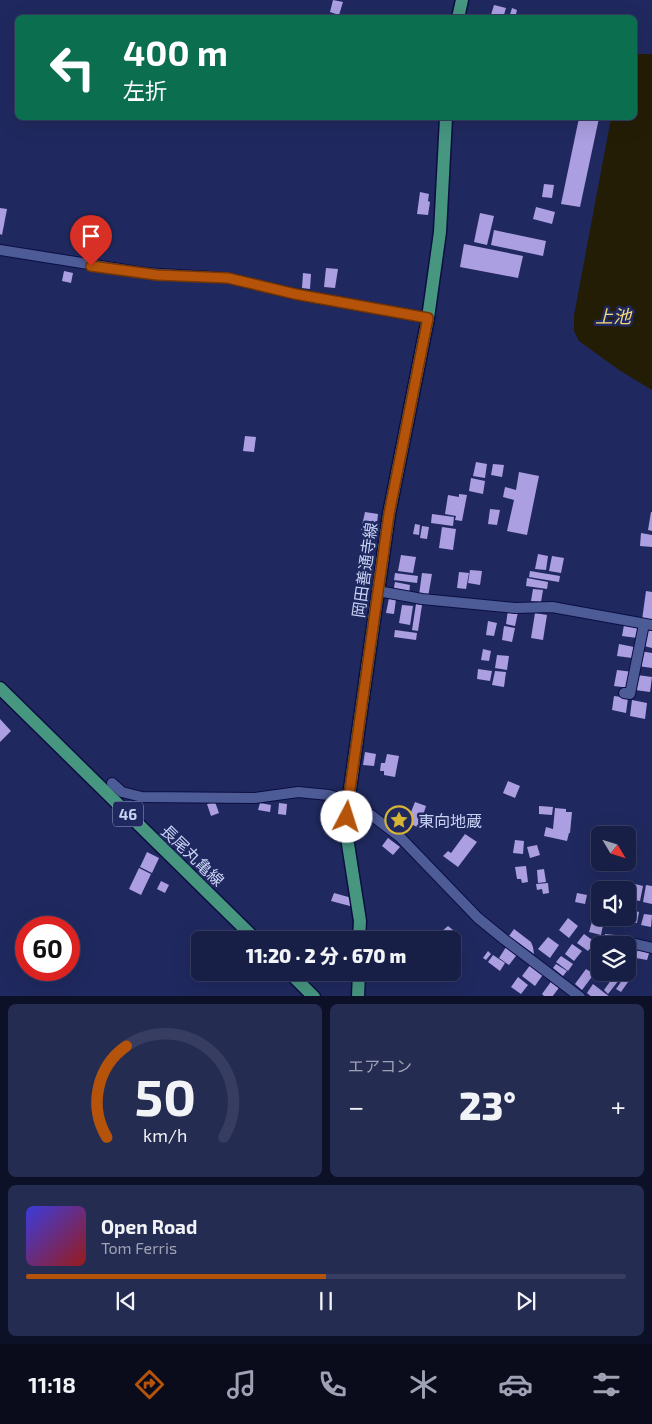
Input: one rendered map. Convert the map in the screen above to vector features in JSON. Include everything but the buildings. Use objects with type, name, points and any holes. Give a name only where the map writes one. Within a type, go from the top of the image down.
[{"type":"main road","points":[[459,15],[462,0]]},
{"type":"main road","name":"岡田善通寺線","points":[[359,931],[360,921],[346,831],[348,803],[389,514],[428,318],[440,232],[446,120]]},
{"type":"main road","name":"長尾丸亀線","points":[[0,688],[118,797],[247,931]]},
{"type":"main road","points":[[298,981],[314,996]]},
{"type":"main road","points":[[358,981],[358,996]]},
{"type":"street","points":[[0,250],[91,266],[151,274],[228,278],[295,294],[428,318]]},
{"type":"street","points":[[378,592],[422,600],[515,608],[552,606],[648,624],[631,694]]},
{"type":"street","points":[[112,783],[118,797],[255,798],[298,792],[344,799],[348,803],[372,814],[400,837],[478,918],[580,996]]},
{"type":"street","points":[[636,944],[652,948]]},
{"type":"water","name":"上池","points":[[637,54],[652,54],[652,390],[619,370],[579,341],[574,331],[574,315],[611,120],[637,120]]},
{"type":"place","name":"東向地蔵","points":[[399,820]]},
{"type":"route","points":[[91,266],[157,275],[228,278],[295,294],[428,318],[389,514],[347,817]]}]
